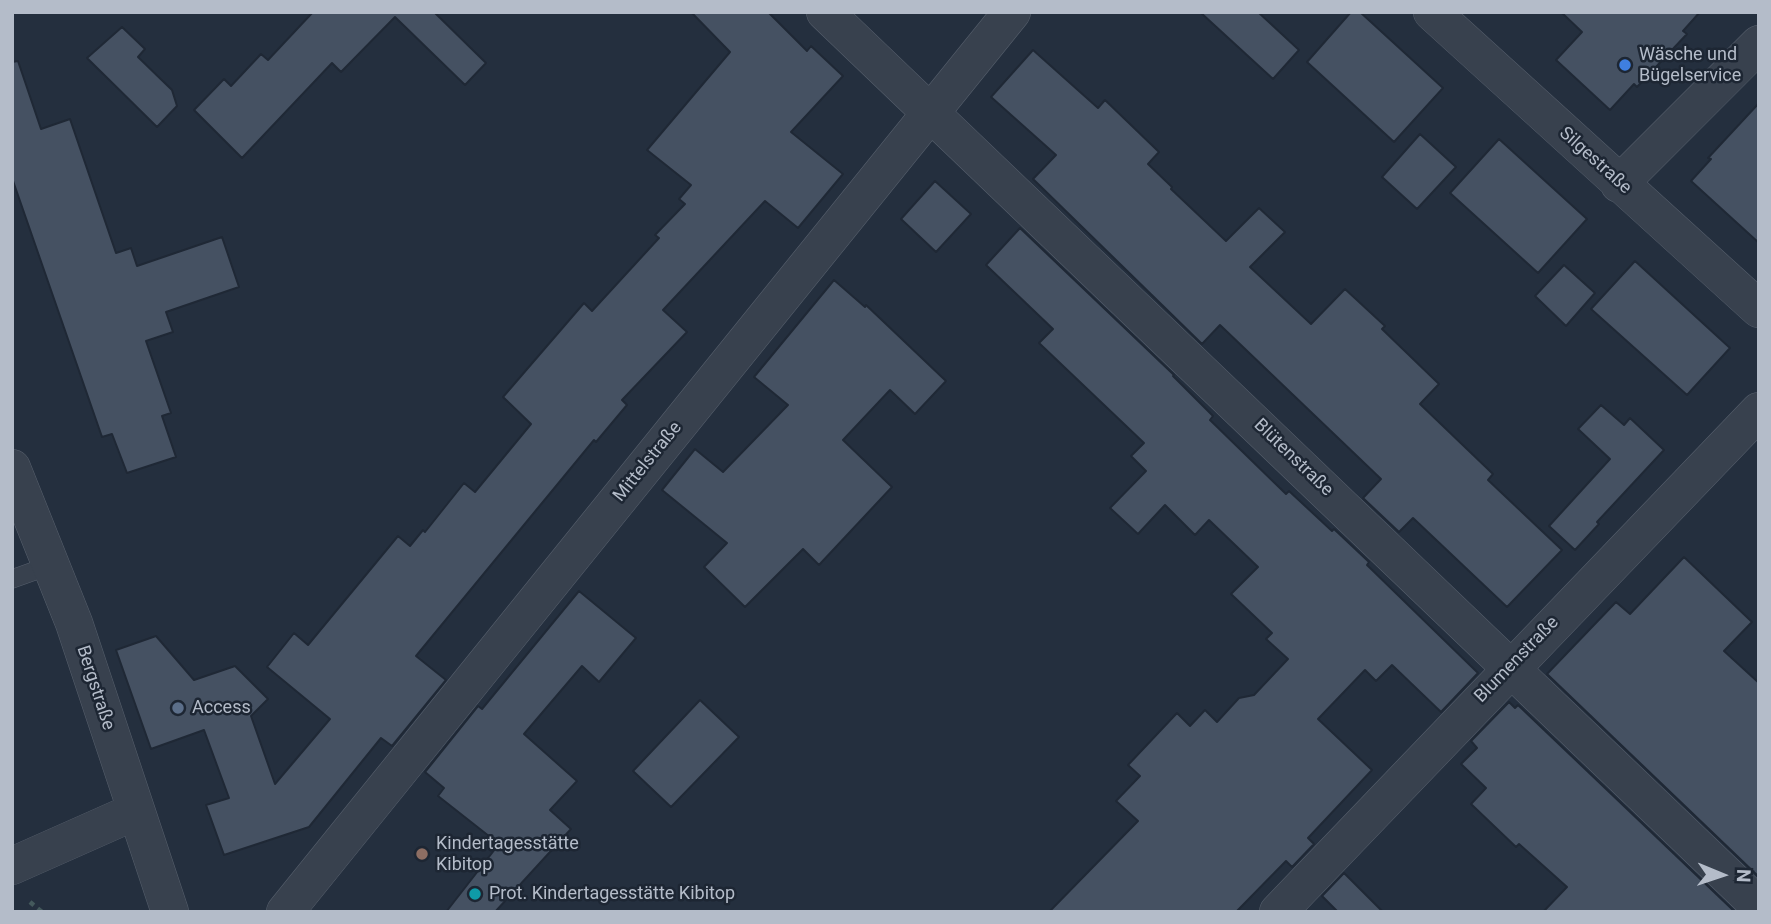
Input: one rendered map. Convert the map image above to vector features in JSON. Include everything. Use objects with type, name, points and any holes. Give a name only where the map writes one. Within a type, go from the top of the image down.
[{"type":"street","name":"Blütenstraße","points":[[825,12],[1759,906]]},
{"type":"street","name":"Mittelstraße","points":[[285,912],[1012,12]]},
{"type":"street","name":"Silgestraße","points":[[1432,12],[1759,309]]},
{"type":"street","points":[[1619,184],[1759,44]]},
{"type":"street","name":"Blumenstraße","points":[[1278,912],[1759,411]]},
{"type":"street","name":"Bergstraße","points":[[12,468],[74,623],[170,912]]},
{"type":"street","points":[[12,866],[136,811]]},
{"type":"lane","points":[[12,579],[51,565]]},
{"type":"building","points":[[313,12],[434,12],[486,63],[465,85],[395,17],[341,72],[332,63],[242,158],[194,110],[224,79],[231,86],[261,54],[268,60]]},
{"type":"building","points":[[691,12],[768,12],[807,51],[811,46],[843,76],[791,132],[843,174],[798,228],[765,201],[663,310],[687,332],[622,400],[627,405],[596,442],[594,440],[416,656],[446,680],[392,746],[381,738],[309,827],[224,855],[206,805],[229,798],[204,730],[151,749],[116,650],[156,636],[194,680],[235,666],[268,699],[251,716],[275,784],[330,719],[267,667],[294,633],[308,645],[398,536],[410,546],[423,530],[425,532],[464,483],[475,492],[531,424],[503,397],[584,303],[592,311],[659,238],[655,235],[685,204],[679,199],[691,185],[647,150],[730,52]]},
{"type":"building","points":[[1200,12],[1258,12],[1299,50],[1273,79]]},
{"type":"building","points":[[1351,12],[1360,12],[1443,88],[1394,142],[1307,62]]},
{"type":"building","points":[[1561,12],[1700,12],[1683,31],[1687,34],[1637,87],[1634,84],[1610,110],[1556,60],[1582,32]]},
{"type":"building","points":[[122,27],[145,49],[138,57],[172,90],[177,106],[157,127],[87,58]]},
{"type":"building","points":[[1033,50],[1098,108],[1105,100],[1159,152],[1148,164],[1226,241],[1259,208],[1285,232],[1250,267],[1311,324],[1345,289],[1385,326],[1382,329],[1439,384],[1420,404],[1493,474],[1488,480],[1562,550],[1507,607],[1413,518],[1399,532],[1363,498],[1381,479],[1220,325],[1202,344],[1033,179],[1056,155],[991,97]]},
{"type":"building","points":[[18,61],[41,129],[70,119],[116,253],[131,248],[137,266],[222,237],[239,287],[166,312],[173,332],[146,341],[171,413],[162,416],[176,457],[127,473],[112,434],[102,437],[12,178],[12,62]]},
{"type":"building","points":[[1759,103],[1759,243],[1691,181],[1711,159],[1708,158]]},
{"type":"building","points":[[1420,134],[1456,167],[1417,209],[1382,177]]},
{"type":"building","points":[[1499,139],[1587,219],[1538,273],[1450,193]]},
{"type":"building","points":[[935,181],[971,214],[936,252],[901,219]]},
{"type":"building","points":[[1020,228],[1174,375],[1213,416],[1210,420],[1286,494],[1289,491],[1332,531],[1334,529],[1369,562],[1367,565],[1478,673],[1441,712],[1392,665],[1376,681],[1365,670],[1318,719],[1372,770],[1308,838],[1314,844],[1292,867],[1286,861],[1236,912],[1049,912],[1138,821],[1116,801],[1140,776],[1128,765],[1177,713],[1190,726],[1205,710],[1217,722],[1239,698],[1254,695],[1288,659],[1266,639],[1272,633],[1231,594],[1258,567],[1209,520],[1195,535],[1165,505],[1138,534],[1110,508],[1146,471],[1131,456],[1144,443],[1039,343],[1053,329],[986,265]]},
{"type":"building","points":[[1635,261],[1730,348],[1687,395],[1591,309]]},
{"type":"building","points":[[1564,265],[1595,293],[1566,326],[1535,296]]},
{"type":"building","points":[[834,280],[865,307],[866,305],[946,381],[915,414],[890,390],[843,440],[892,487],[819,565],[803,549],[745,607],[704,567],[727,543],[662,490],[695,449],[723,472],[788,405],[754,377]]},
{"type":"building","points":[[1601,405],[1624,425],[1630,418],[1664,450],[1597,522],[1599,524],[1575,550],[1549,526],[1610,459],[1578,429]]},
{"type":"building","points":[[1684,557],[1752,622],[1724,651],[1759,683],[1759,877],[1547,674],[1616,602],[1630,614]]},
{"type":"building","points":[[579,591],[636,638],[599,682],[582,666],[524,734],[577,781],[550,810],[571,829],[495,912],[446,912],[499,844],[438,796],[444,788],[425,772],[478,706],[482,709]]},
{"type":"building","points":[[700,700],[739,737],[671,807],[633,771]]},
{"type":"building","points":[[1509,702],[1515,708],[1518,705],[1735,912],[1543,912],[1567,887],[1519,844],[1516,847],[1471,804],[1486,788],[1461,764],[1477,748],[1471,741]]},
{"type":"building","points":[[1344,873],[1383,912],[1338,912],[1322,896]]},
{"type":"place","name":"Wäsche und Bügelservice","points":[[1625,65]]},
{"type":"place","name":"Access","points":[[178,708]]},
{"type":"place","name":"Kindertagesstätte Kibitop","points":[[422,854]]},
{"type":"place","name":"Prot. Kindertagesstätte Kibitop","points":[[475,894]]}]
